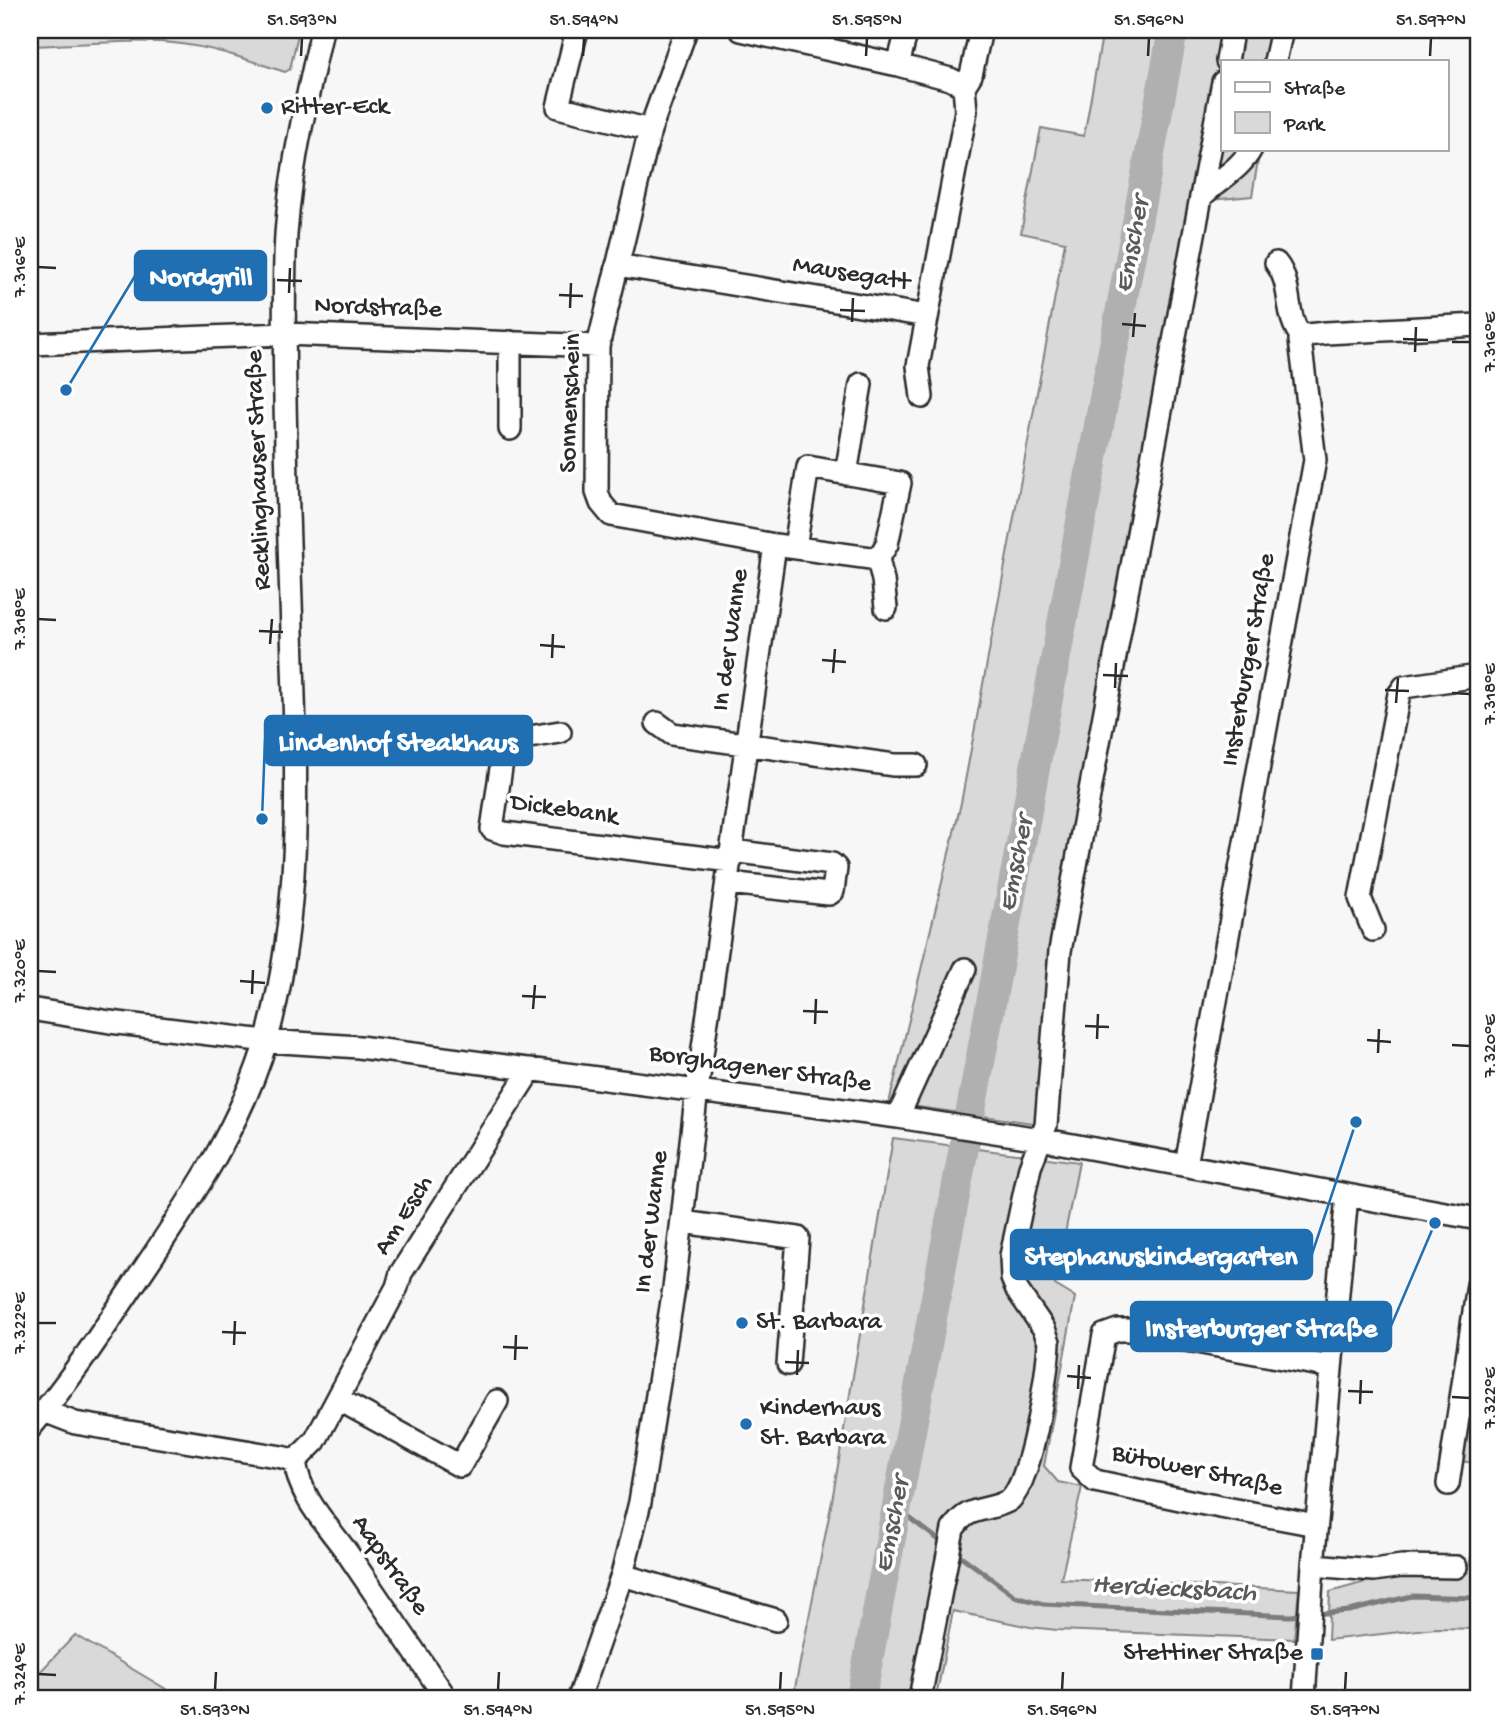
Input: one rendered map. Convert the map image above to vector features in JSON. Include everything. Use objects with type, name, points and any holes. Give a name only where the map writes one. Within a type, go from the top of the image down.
[{"type":"street","name":"Recklinghauser Straße","points":[[30,1428],[96,1340],[191,1201],[234,1125],[252,1083],[277,997],[291,909],[296,824],[285,253],[288,206],[296,154],[322,30]]},
{"type":"street","points":[[578,30],[558,107],[650,130]]},
{"type":"street","name":"Sonnenschein","points":[[686,30],[650,130],[598,346],[597,492],[601,503],[611,515],[785,546],[878,559]]},
{"type":"street","points":[[741,30],[898,65],[950,79],[964,86],[971,75],[981,30]]},
{"type":"street","points":[[898,65],[907,30]]},
{"type":"street","points":[[1275,60],[1282,30]]},
{"type":"street","points":[[1227,60],[1231,38]]},
{"type":"street","name":"Mausegatt","points":[[617,265],[927,316],[966,111],[964,86]]},
{"type":"street","points":[[920,1698],[953,1530],[960,1518],[970,1512],[1006,1502],[1016,1494],[1026,1470],[1036,1428],[1049,1342],[1044,1329],[1017,1290],[1012,1278],[1012,1256],[1030,1167],[1046,1125],[1060,951],[1221,92]]},
{"type":"street","points":[[1201,197],[1233,171],[1250,150]]},
{"type":"street","points":[[1276,263],[1286,280],[1292,324],[1303,338],[1326,333],[1478,325]]},
{"type":"street","points":[[922,397],[918,366],[927,316]]},
{"type":"street","name":"Nordstraße","points":[[30,344],[285,334],[598,346]]},
{"type":"street","name":"Insterburger Straße","points":[[1186,1165],[1315,460],[1300,340],[1303,338]]},
{"type":"street","points":[[510,342],[510,429]]},
{"type":"street","points":[[846,474],[861,384]]},
{"type":"street","points":[[785,546],[808,467],[900,483],[887,544],[878,559],[886,608]]},
{"type":"street","name":"In der Wanne","points":[[579,1698],[622,1575],[640,1502],[674,1289],[745,744],[785,546]]},
{"type":"street","points":[[1373,930],[1360,898],[1399,694],[1404,687],[1478,676]]},
{"type":"street","points":[[657,723],[671,734],[745,744]]},
{"type":"street","name":"Dickebank","points":[[560,732],[505,741],[492,829],[504,833],[832,864],[836,868],[836,880],[833,891],[829,894],[727,883]]},
{"type":"street","name":"In der Wanne","points":[[745,744],[894,765],[916,765]]},
{"type":"street","points":[[898,1117],[965,970]]},
{"type":"street","name":"Borghagener Straße","points":[[30,1009],[110,1022],[266,1041],[359,1047],[934,1122],[1478,1219]]},
{"type":"street","name":"Am Esch","points":[[295,1461],[315,1441],[397,1287],[401,1273],[531,1069]]},
{"type":"street","points":[[1304,1698],[1316,1525],[1347,1195]]},
{"type":"street","points":[[681,1222],[798,1238],[788,1364]]},
{"type":"street","points":[[1448,1484],[1478,1285]]},
{"type":"street","name":"Bütower Straße","points":[[1316,1525],[1095,1481],[1081,1468],[1104,1335],[1118,1329],[1331,1367]]},
{"type":"street","points":[[338,1399],[460,1466],[496,1401]]},
{"type":"street","points":[[44,1411],[75,1423],[274,1455],[295,1461]]},
{"type":"street","name":"Aapstraße","points":[[295,1461],[297,1478],[303,1493],[347,1552],[446,1698]]},
{"type":"street","points":[[1313,1565],[1374,1570],[1402,1566],[1456,1567]]},
{"type":"street","points":[[622,1575],[776,1620]]},
{"type":"green space","points":[[30,30],[299,30],[290,69],[285,72],[220,52],[162,42],[30,46]]},
{"type":"green space","points":[[1103,30],[1286,30],[1279,60],[1221,60],[1221,150],[1260,150],[1252,196],[1188,202],[1206,201],[1071,935],[1054,1126],[889,1103],[961,803],[1065,242],[1021,233],[1041,128],[1084,136]]},
{"type":"green space","points":[[893,1138],[1079,1162],[1055,1285],[1075,1297],[1044,1466],[1058,1482],[1082,1487],[1061,1579],[1299,1590],[1294,1639],[1057,1630],[953,1611],[936,1698],[793,1698],[832,1501]]},
{"type":"green space","points":[[1478,1311],[1478,1463],[1458,1461]]},
{"type":"green space","points":[[1478,1520],[1478,1629],[1436,1628],[1328,1640],[1330,1592],[1397,1573],[1468,1572]]},
{"type":"green space","points":[[75,1635],[181,1698],[30,1698],[30,1668],[39,1673]]},
{"type":"waterway","name":"Emscher","points":[[861,1698],[1173,30]]},
{"type":"waterway","name":"Herdiecksbach","points":[[896,1508],[943,1543]]},
{"type":"waterway","name":"Herdiecksbach","points":[[954,1551],[1015,1596],[1043,1604],[1306,1615]]},
{"type":"waterway","name":"Herdiecksbach","points":[[1315,1614],[1349,1611],[1412,1596],[1478,1598]]},
{"type":"place","name":"Ritter-Eck","points":[[267,108]]},
{"type":"place","name":"Nordgrill","points":[[66,390]]},
{"type":"place","name":"Lindenhof Steakhaus","points":[[262,819]]},
{"type":"place","name":"Stephanuskindergarten","points":[[1356,1122]]},
{"type":"place","name":"Insterburger Straße","points":[[1435,1223]]},
{"type":"place","name":"St. Barbara","points":[[742,1323]]},
{"type":"place","name":"Kinderhaus St. Barbara","points":[[746,1424]]},
{"type":"place","name":"Stettiner Straße","points":[[1317,1654]]}]
